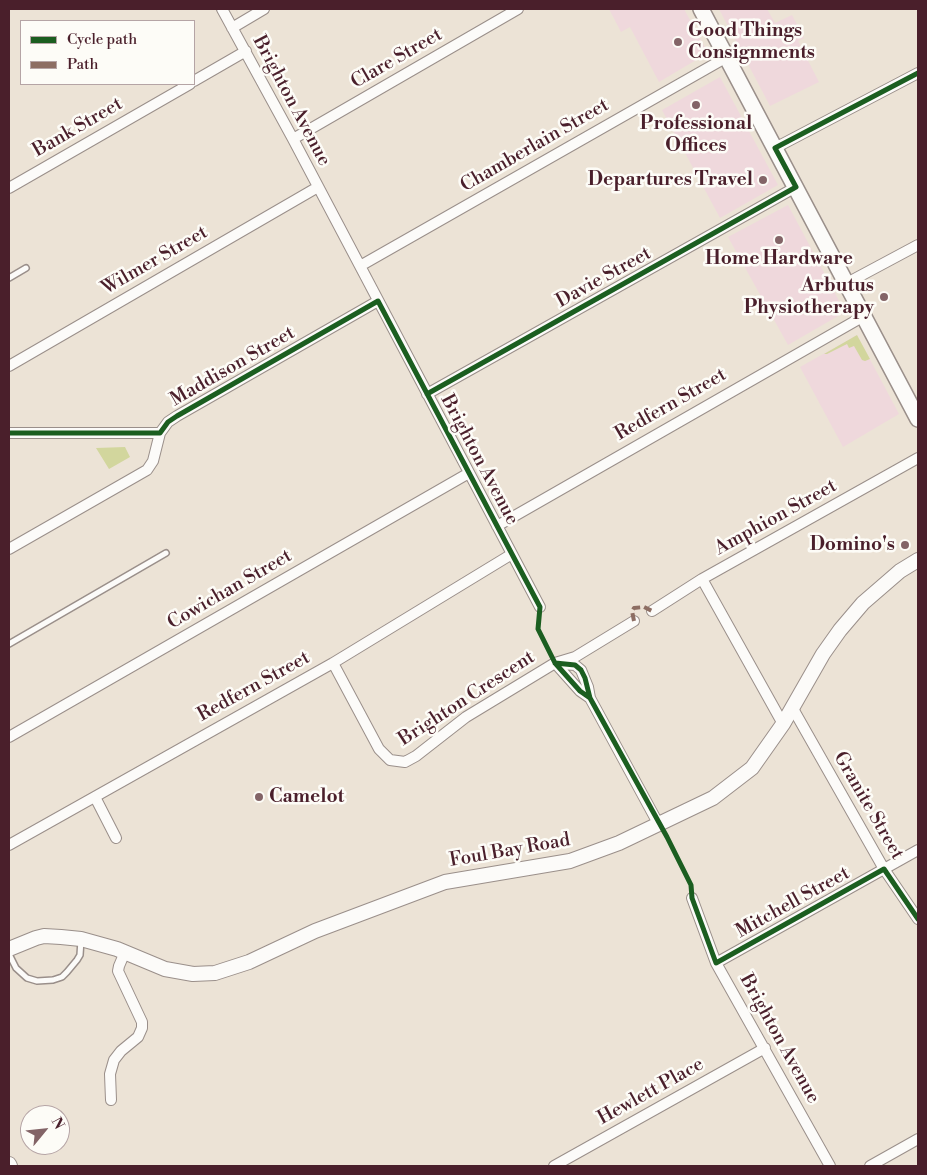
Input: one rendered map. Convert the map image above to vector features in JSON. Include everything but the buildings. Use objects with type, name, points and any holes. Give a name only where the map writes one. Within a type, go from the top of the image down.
[{"type":"main road","points":[[701,9],[917,412]]},
{"type":"street","name":"Brighton Avenue","points":[[222,9],[293,139],[540,607]]},
{"type":"street","points":[[232,28],[264,9]]},
{"type":"street","name":"Clare Street","points":[[293,139],[518,9]]},
{"type":"street","points":[[195,81],[246,51]]},
{"type":"street","name":"Chamberlain Street","points":[[360,266],[727,57]]},
{"type":"street","points":[[775,148],[918,73]]},
{"type":"street","name":"Bank Street","points":[[9,188],[188,85]]},
{"type":"street","name":"Wilmer Street","points":[[9,366],[318,187]]},
{"type":"street","name":"Davie Street","points":[[428,394],[796,187]]},
{"type":"street","points":[[847,283],[918,245]]},
{"type":"street","name":"Maddison Street","points":[[9,433],[160,433],[168,422],[177,416],[378,301]]},
{"type":"street","name":"Redfern Street","points":[[497,526],[864,316]]},
{"type":"street","points":[[9,550],[147,470],[153,461],[160,433]]},
{"type":"street","name":"Amphion Street","points":[[652,611],[702,579],[918,458]]},
{"type":"street","name":"Cowichan Street","points":[[9,737],[469,473]]},
{"type":"street","name":"Redfern Street","points":[[9,845],[333,663],[512,554]]},
{"type":"street","name":"Foul Bay Road","points":[[9,949],[44,936],[81,939],[125,952],[165,969],[193,974],[215,973],[230,970],[263,957],[315,931],[420,890],[445,882],[570,861],[618,844],[713,798],[752,768],[783,724],[840,630],[863,603],[900,571],[918,560]]},
{"type":"street","points":[[702,579],[783,724]]},
{"type":"street","points":[[556,663],[576,658],[634,621]]},
{"type":"street","name":"Brighton Crescent","points":[[333,663],[379,749],[390,760],[406,762],[466,717],[556,663]]},
{"type":"street","points":[[556,663],[580,691],[590,698]]},
{"type":"street","points":[[556,663],[575,665],[581,670],[590,698],[659,825]]},
{"type":"street","name":"Granite Street","points":[[792,707],[884,869],[918,919]]},
{"type":"street","points":[[95,797],[116,838]]},
{"type":"street","name":"Mitchell Street","points":[[716,963],[918,850]]},
{"type":"street","name":"Brighton Avenue","points":[[692,898],[716,963],[830,1166]]},
{"type":"street","points":[[111,1100],[110,1074],[114,1060],[121,1051],[138,1037],[142,1028],[142,1022],[118,971],[125,952]]},
{"type":"street","name":"Hewlett Place","points":[[554,1166],[765,1048]]},
{"type":"street","points":[[870,1166],[918,1139]]},
{"type":"lane","points":[[9,278],[26,268]]},
{"type":"lane","points":[[9,644],[166,553]]},
{"type":"lane","points":[[9,954],[16,968],[27,978],[37,981],[53,980],[62,977],[77,960],[80,955],[81,939]]},
{"type":"shaded area","points":[[609,9],[684,9],[708,53],[659,82],[630,27],[621,32]]},
{"type":"shaded area","points":[[719,9],[767,9],[775,23],[792,15],[804,38],[798,41],[819,82],[770,106]]},
{"type":"shaded area","points":[[720,77],[778,185],[720,218],[662,110]]},
{"type":"shaded area","points":[[788,205],[845,312],[788,345],[728,237]]},
{"type":"shaded area","points":[[857,335],[899,414],[843,447],[800,367]]},
{"type":"green space","points":[[857,335],[870,359],[862,360],[854,346],[849,348],[847,344],[824,354]]},
{"type":"green space","points":[[125,447],[130,457],[109,469],[96,448]]},
{"type":"marked path","points":[[634,621],[632,611],[634,608],[644,607],[652,611]]},
{"type":"cycle path","points":[[427,394],[796,187],[775,148],[918,73]]},
{"type":"cycle path","points":[[9,433],[160,433],[168,422],[177,416],[378,301],[540,607],[538,629],[555,663],[580,691],[590,698]]},
{"type":"cycle path","points":[[555,663],[575,665],[581,670],[590,698],[667,837],[691,885],[692,898],[716,963],[884,869],[918,919]]},
{"type":"place","name":"Good Things Consignments","points":[[678,42]]},
{"type":"place","name":"Professional Offices","points":[[696,105]]},
{"type":"place","name":"Departures Travel","points":[[763,180]]},
{"type":"place","name":"Home Hardware","points":[[779,240]]},
{"type":"place","name":"Arbutus Physiotherapy","points":[[884,297]]},
{"type":"place","name":"Domino's","points":[[905,545]]},
{"type":"place","name":"Camelot","points":[[259,797]]}]
